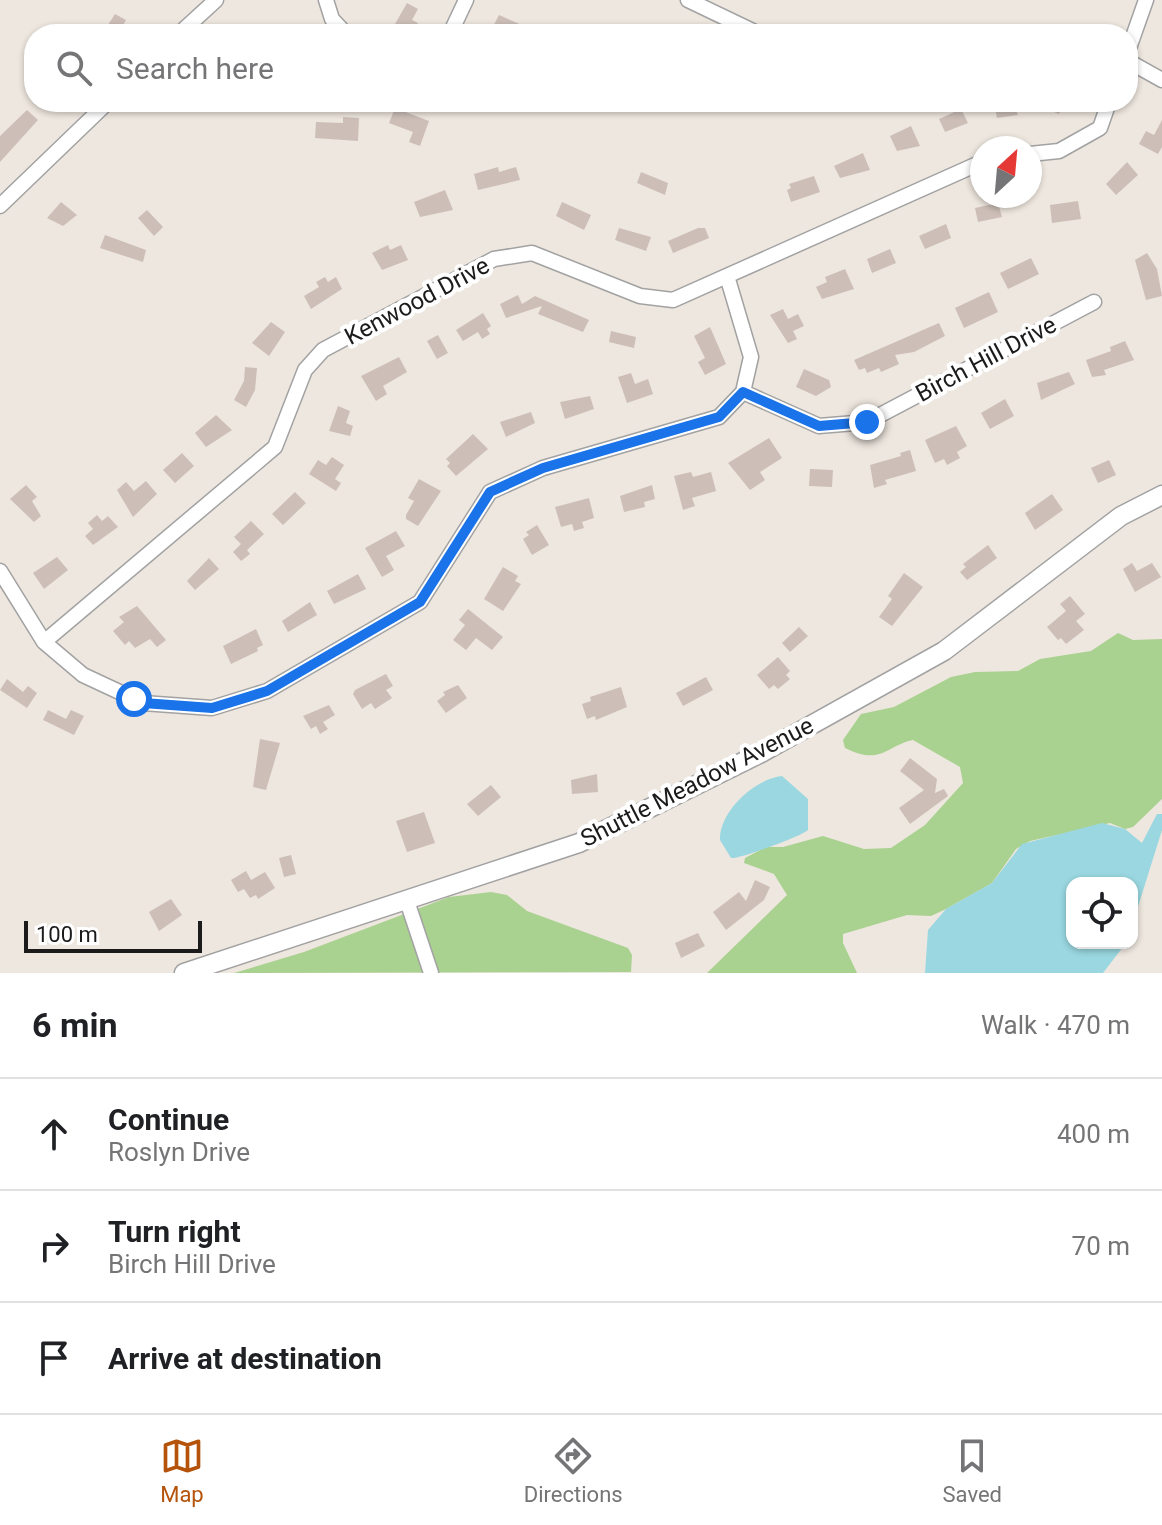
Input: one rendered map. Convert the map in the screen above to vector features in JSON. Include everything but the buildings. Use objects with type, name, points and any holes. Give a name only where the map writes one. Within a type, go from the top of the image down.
[{"type":"street","points":[[190,24],[216,0]]},
{"type":"street","points":[[326,0],[337,24]]},
{"type":"street","points":[[455,24],[466,0]]},
{"type":"street","points":[[688,0],[738,24]]},
{"type":"street","points":[[1138,24],[1146,0]]},
{"type":"street","points":[[1138,67],[1162,80]]},
{"type":"street","points":[[0,206],[98,112]]},
{"type":"street","points":[[1042,153],[1059,151],[1100,128],[1106,112]]},
{"type":"street","name":"Kenwood Drive","points":[[44,642],[275,447],[305,370],[323,350],[494,259],[532,253],[640,296],[673,300],[970,167]]},
{"type":"street","points":[[0,571],[44,642],[83,675],[143,703],[212,708],[267,691],[420,602],[490,492],[543,468],[719,417],[743,392],[751,357],[727,276]]},
{"type":"street","name":"Birch Hill Drive","points":[[743,392],[819,426],[867,422],[1094,302]]},
{"type":"street","name":"Shuttle Meadow Avenue","points":[[184,973],[579,843],[761,753],[944,651],[1121,516],[1162,495]]},
{"type":"street","points":[[407,901],[430,972]]},
{"type":"green space","points":[[1118,633],[1133,640],[1162,639],[1162,799],[1133,827],[1125,829],[1110,823],[1030,841],[1016,849],[992,883],[946,909],[931,916],[907,915],[843,934],[843,943],[857,973],[707,973],[787,895],[774,874],[744,863],[745,858],[766,847],[783,847],[823,836],[864,849],[891,848],[925,825],[963,783],[960,767],[913,740],[875,755],[845,748],[843,740],[861,714],[894,707],[951,677],[975,672],[1018,671],[1040,659],[1091,651]]},
{"type":"green space","points":[[491,892],[507,895],[527,911],[628,948],[632,955],[631,972],[234,973],[304,952],[449,897]]},
{"type":"water","points":[[782,776],[808,799],[808,830],[770,847],[731,858],[720,840],[725,819],[750,790],[771,778]]},
{"type":"water","points":[[1157,814],[1162,814],[1162,830],[1138,907],[1138,877],[1066,877],[1066,949],[1121,949],[1103,973],[925,973],[928,930],[946,909],[992,883],[1022,844],[1102,823],[1125,829],[1142,843]]},
{"type":"route","points":[[134,699],[143,703],[212,708],[267,691],[420,602],[490,492],[543,468],[719,417],[743,392],[819,426],[867,422]]}]
